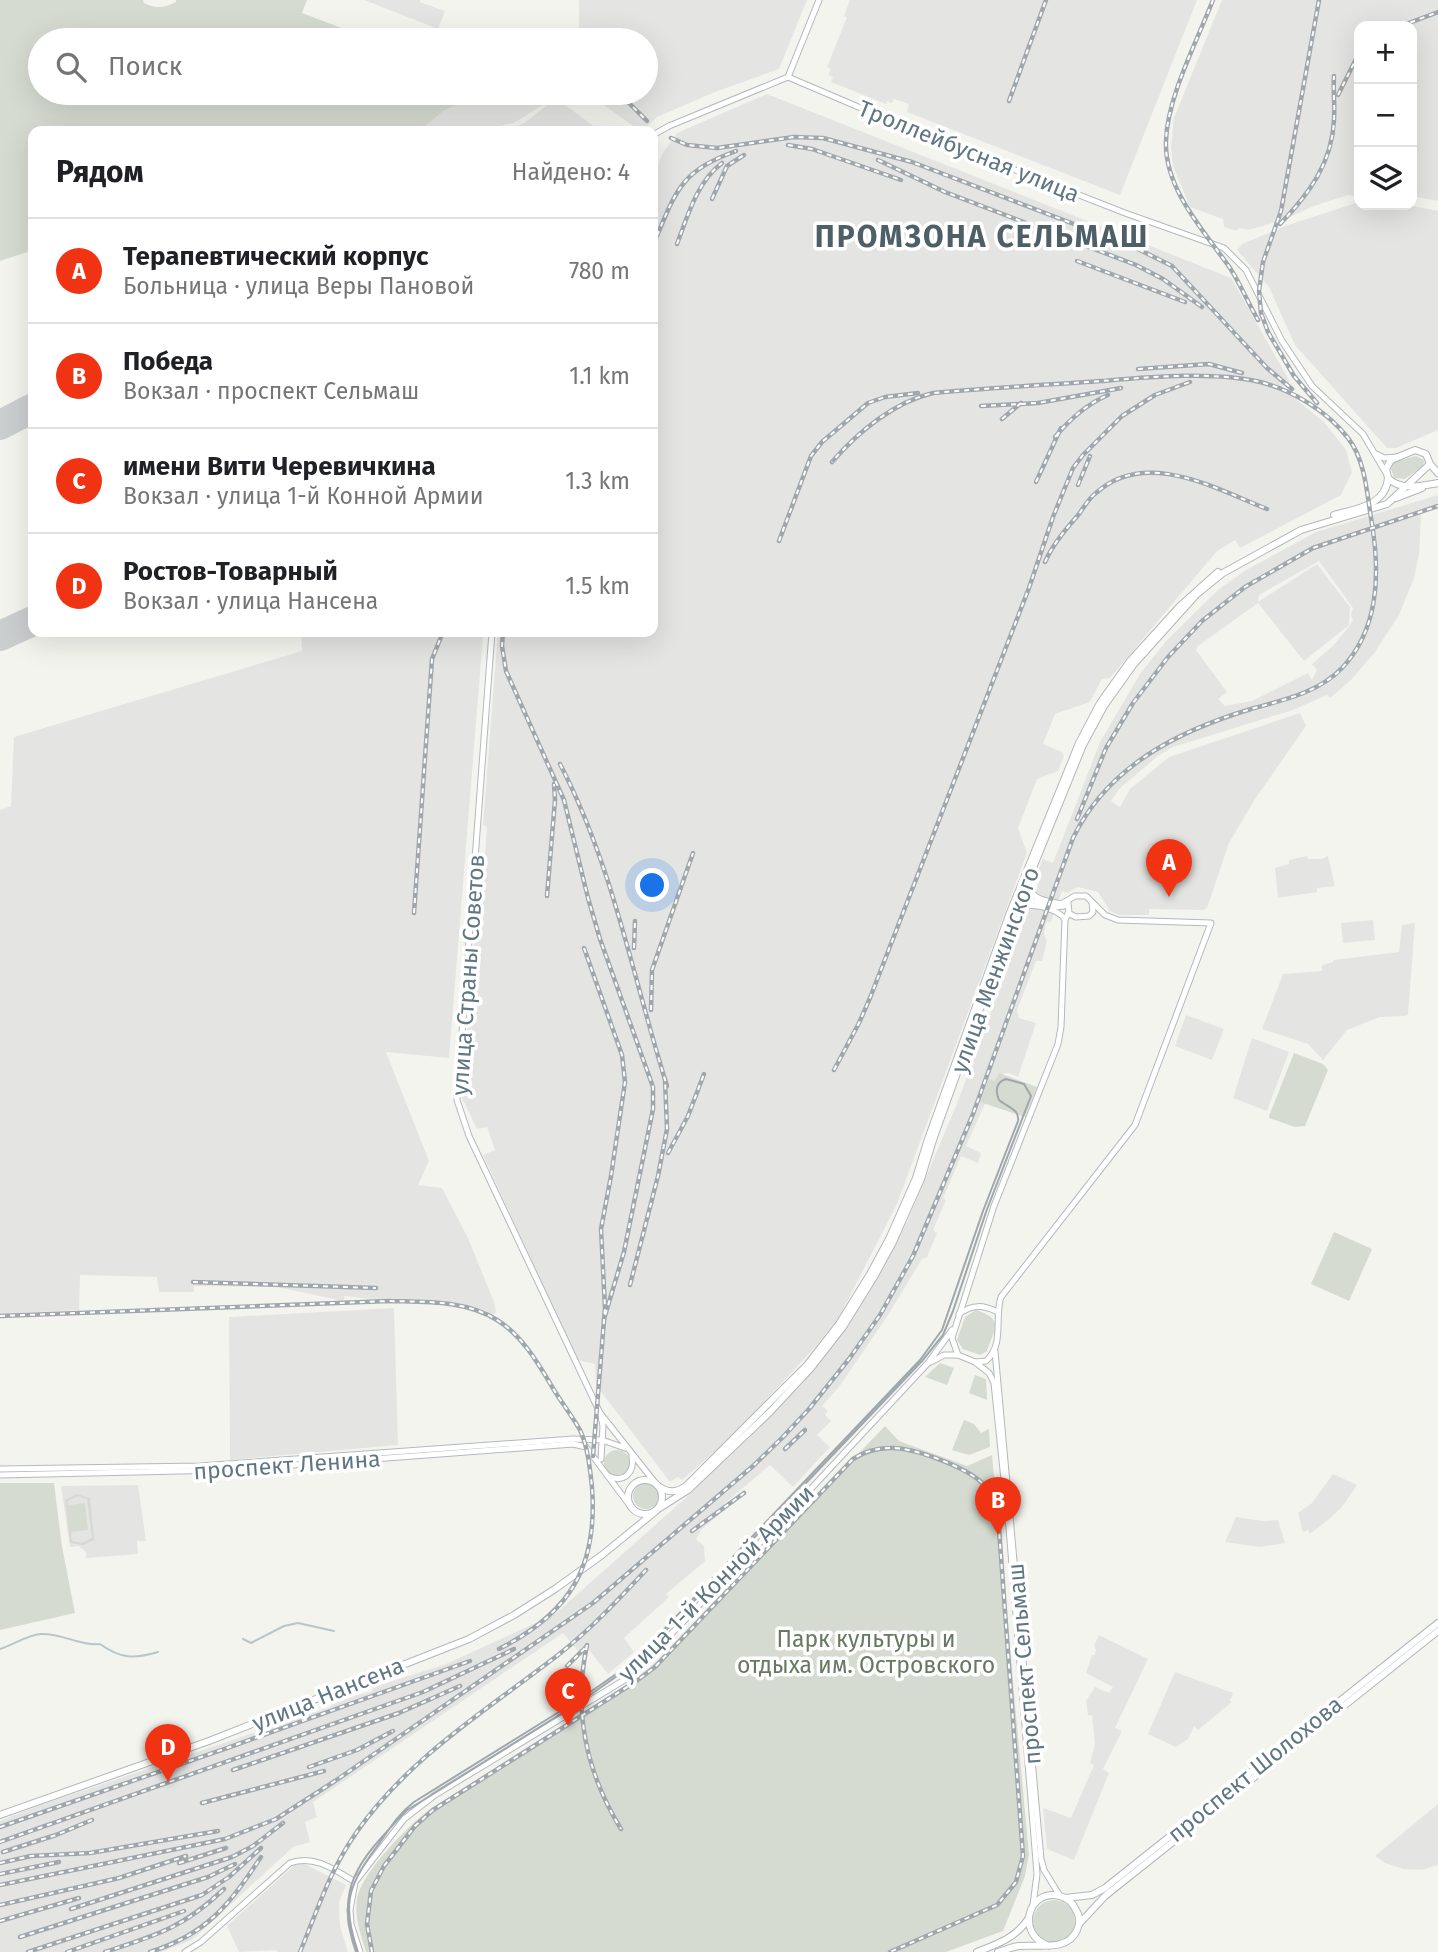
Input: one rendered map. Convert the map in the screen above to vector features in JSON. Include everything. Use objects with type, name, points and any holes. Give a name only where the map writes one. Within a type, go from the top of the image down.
[{"type":"main road","points":[[658,132],[788,77],[819,0]]},
{"type":"main road","name":"Троллейбусная улица","points":[[788,77],[1125,213],[1224,248],[1240,261],[1282,341],[1312,386],[1356,428],[1376,454],[1387,477]]},
{"type":"main road","points":[[1376,454],[1384,458],[1396,457],[1415,450],[1426,454],[1438,473]]},
{"type":"main road","points":[[1364,509],[1386,490],[1387,464],[1396,457]]},
{"type":"main road","points":[[1394,499],[1430,464]]},
{"type":"main road","points":[[1387,477],[1399,485],[1418,487],[1438,483]]},
{"type":"main road","points":[[1364,509],[1378,509],[1394,499],[1438,483]]},
{"type":"main road","name":"улица Менжинского","points":[[1014,908],[1026,899],[1025,882],[1083,745],[1104,706],[1134,664],[1190,602],[1223,573],[1279,541],[1364,509]]},
{"type":"main road","name":"улица Менжинского","points":[[657,1510],[722,1459],[811,1368],[843,1326],[874,1277],[921,1179],[1014,908],[1079,743],[1111,686],[1151,636],[1199,586],[1238,559],[1294,530],[1364,509]]},
{"type":"main road","name":"улица Страны Советов","points":[[492,637],[457,1100],[469,1136],[600,1413]]},
{"type":"main road","points":[[1030,874],[1030,891],[1034,896],[1068,907],[1076,917],[1089,916],[1093,912],[1093,902]]},
{"type":"main road","points":[[1014,908],[1026,899],[1025,882]]},
{"type":"main road","points":[[928,1363],[944,1355],[958,1354],[975,1362],[986,1361],[990,1357],[999,1328],[999,1299],[1135,1125],[1211,923],[1118,920],[1105,915],[1088,898],[1073,897],[1063,917],[1061,1027],[1058,1044],[994,1206],[959,1314],[952,1343],[958,1354]]},
{"type":"main road","points":[[1026,899],[1058,908],[1068,907]]},
{"type":"main road","points":[[1026,899],[1063,917]]},
{"type":"main road","points":[[959,1314],[979,1306],[998,1312]]},
{"type":"main road","name":"улица 1-й Конной Армии","points":[[355,1882],[404,1819],[418,1807],[626,1679],[638,1668],[780,1522],[928,1363],[956,1324]]},
{"type":"main road","name":"проспект Сельмаш","points":[[995,1344],[1041,1859],[1044,1870],[1062,1897]]},
{"type":"main road","name":"проспект Сельмаш","points":[[975,1362],[989,1373],[994,1383],[1037,1874],[1032,1908]]},
{"type":"main road","points":[[600,1413],[603,1426],[601,1459],[604,1472],[616,1479],[626,1476],[633,1468],[632,1455]]},
{"type":"main road","points":[[573,1442],[586,1447],[632,1508],[645,1515],[657,1510],[662,1496],[658,1486],[600,1413]]},
{"type":"main road","points":[[573,1442],[601,1440],[628,1450]]},
{"type":"main road","name":"проспект Ленина","points":[[0,1469],[200,1466],[573,1442]]},
{"type":"main road","name":"проспект Ленина","points":[[0,1475],[226,1471],[573,1442]]},
{"type":"main road","points":[[601,1459],[608,1448],[617,1446]]},
{"type":"main road","points":[[634,1530],[629,1493],[635,1484],[646,1480],[667,1491],[683,1491]]},
{"type":"main road","name":"улица Нансена","points":[[0,1815],[209,1741],[468,1639],[514,1615],[555,1589],[657,1510]]},
{"type":"main road","name":"проспект Шолохова","points":[[1062,1897],[1092,1895],[1105,1888],[1438,1623]]},
{"type":"main road","name":"проспект Шолохова","points":[[1079,1924],[1105,1896],[1438,1631]]},
{"type":"main road","points":[[185,1952],[201,1942],[290,1863],[300,1859],[335,1870],[355,1882],[350,1910],[351,1924],[360,1952]]},
{"type":"main road","points":[[977,1952],[1016,1934],[1029,1918],[1032,1908],[1044,1897],[1062,1897],[1077,1911],[1079,1924],[1074,1936],[1067,1942],[1057,1946],[1020,1946],[998,1952]]},
{"type":"main road","points":[[1029,1918],[1032,1935],[1049,1946]]},
{"type":"shaded area","points":[[364,0],[420,0],[445,11],[438,28]]},
{"type":"shaded area","points":[[579,0],[807,0],[779,69],[657,117],[648,126],[633,126],[604,105],[658,105],[658,28],[579,28]]},
{"type":"shaded area","points":[[850,0],[1197,0],[1120,195],[907,112],[909,104],[894,99],[892,103],[887,101],[886,104],[831,82],[833,77],[828,75],[831,69],[827,67],[847,17],[844,16]]},
{"type":"shaded area","points":[[1222,0],[1438,0],[1438,201],[1417,197],[1417,21],[1354,21],[1354,196],[1348,195],[1249,230],[1238,228],[1237,231],[1224,227],[1223,219],[1190,207],[1173,166],[1171,146],[1174,118]]},
{"type":"shaded area","points":[[767,94],[1231,278],[1290,382],[1281,387],[1324,422],[1346,450],[1352,472],[1341,495],[1240,548],[1235,540],[1217,551],[1110,678],[1102,679],[1090,702],[1055,714],[1043,744],[1062,752],[1064,756],[1058,771],[1037,779],[1018,828],[1027,853],[897,1204],[836,1323],[733,1436],[682,1480],[678,1477],[670,1482],[596,1385],[595,1364],[577,1360],[483,1155],[495,1150],[487,1127],[477,1129],[462,1098],[476,917],[481,913],[487,827],[483,825],[498,637],[658,637],[658,166],[662,154],[677,133]]},
{"type":"shaded area","points":[[455,105],[543,105],[514,123],[499,126],[424,126],[439,112]]},
{"type":"shaded area","points":[[547,105],[565,105],[593,126],[516,126],[523,124]]},
{"type":"shaded area","points":[[1354,204],[1354,210],[1417,210],[1417,207],[1438,211],[1438,430],[1396,448],[1387,448],[1295,345],[1269,287],[1237,250],[1242,244],[1288,225]]},
{"type":"shaded area","points":[[1438,495],[1438,509],[1421,514],[1419,555],[1414,578],[1399,615],[1375,652],[1351,680],[1330,698],[1327,695],[1293,710],[1173,747],[1158,756],[1119,789],[1111,801],[1120,807],[1130,789],[1169,757],[1300,713],[1306,726],[1255,799],[1229,843],[1207,908],[1149,909],[1149,915],[1119,915],[1110,911],[1098,892],[1078,887],[1067,893],[1062,891],[1051,922],[1046,922],[1044,934],[1047,941],[1042,961],[1036,961],[1017,1010],[1019,1018],[1036,1023],[1018,1077],[1008,1073],[998,1075],[966,1146],[981,1153],[978,1163],[961,1156],[943,1198],[946,1200],[933,1230],[937,1233],[927,1257],[922,1259],[839,1387],[822,1406],[828,1411],[825,1415],[831,1421],[817,1435],[830,1447],[793,1487],[770,1465],[724,1504],[726,1509],[702,1529],[696,1539],[704,1546],[705,1561],[666,1594],[669,1597],[624,1638],[634,1652],[608,1674],[589,1650],[582,1656],[563,1633],[313,1802],[317,1817],[305,1822],[310,1842],[293,1847],[192,1940],[161,1952],[0,1952],[0,1821],[330,1707],[332,1701],[371,1692],[374,1687],[446,1664],[555,1614],[689,1495],[812,1370],[865,1295],[907,1222],[958,1101],[1040,879],[1038,870],[1043,859],[1053,863],[1100,742],[1140,674],[1166,641],[1219,589],[1246,570],[1316,532]],"holes":[[[1319,561],[1353,608],[1353,621],[1335,644],[1312,664],[1317,670],[1312,680],[1308,673],[1252,701],[1225,706],[1218,699],[1227,692],[1196,650],[1258,603],[1304,661],[1349,625],[1350,607],[1317,564],[1258,602],[1259,595]]]},
{"type":"shaded area","points":[[301,637],[483,637],[449,1058],[386,1052],[429,1161],[418,1185],[442,1188],[468,1238],[496,1312],[490,1318],[474,1307],[449,1302],[345,1296],[343,1301],[277,1287],[194,1286],[194,1292],[159,1292],[157,1277],[80,1275],[79,1310],[0,1314],[0,810],[11,806],[14,737],[302,651]]},
{"type":"shaded area","points":[[1307,856],[1308,859],[1322,859],[1328,856],[1335,886],[1317,888],[1317,892],[1278,898],[1275,868],[1289,864],[1289,860]]},
{"type":"shaded area","points":[[1373,920],[1375,940],[1343,943],[1341,923]]},
{"type":"shaded area","points":[[1415,923],[1408,1014],[1380,1017],[1347,1030],[1323,1060],[1308,1044],[1262,1029],[1283,974],[1322,971],[1322,965],[1333,960],[1399,952],[1402,925]]},
{"type":"shaded area","points":[[1186,1015],[1224,1029],[1212,1060],[1175,1046]]},
{"type":"shaded area","points":[[1252,1038],[1289,1052],[1267,1111],[1233,1098]]},
{"type":"shaded area","points":[[394,1308],[398,1445],[230,1460],[229,1317]]},
{"type":"shaded area","points":[[1333,1474],[1357,1485],[1342,1507],[1329,1519],[1310,1534],[1308,1530],[1303,1532],[1298,1513],[1312,1503]]},
{"type":"shaded area","points":[[138,1485],[146,1541],[137,1541],[138,1554],[86,1558],[86,1552],[79,1546],[70,1547],[61,1486]]},
{"type":"shaded area","points":[[1236,1517],[1278,1520],[1285,1543],[1260,1547],[1225,1542]]},
{"type":"shaded area","points":[[1099,1635],[1148,1659],[1115,1728],[1122,1731],[1103,1769],[1109,1773],[1074,1860],[1047,1849],[1043,1808],[1071,1818],[1094,1765],[1090,1763],[1095,1744],[1092,1715],[1088,1715],[1086,1701],[1095,1687],[1109,1693],[1113,1687],[1086,1673],[1092,1655],[1095,1655],[1094,1646]]},
{"type":"shaded area","points":[[1175,1672],[1233,1693],[1232,1702],[1198,1730],[1194,1726],[1188,1739],[1176,1747],[1148,1734]]},
{"type":"shaded area","points":[[1438,1804],[1438,1865],[1422,1870],[1403,1869],[1385,1863],[1375,1856]]},
{"type":"shaded area","points":[[299,1861],[346,1885],[339,1902],[340,1926],[348,1952],[239,1952],[227,1926]]},
{"type":"green space","points":[[0,0],[143,0],[148,5],[160,7],[176,0],[307,0],[302,13],[341,28],[28,28],[28,105],[456,105],[443,111],[425,126],[28,126],[28,252],[0,261]]},
{"type":"green space","points":[[1416,456],[1424,460],[1423,466],[1405,479],[1394,478],[1391,469],[1394,462]]},
{"type":"green space","points":[[1294,1053],[1323,1064],[1328,1070],[1305,1126],[1295,1127],[1269,1118]]},
{"type":"green space","points":[[999,1073],[1037,1087],[1025,1117],[980,1102],[989,1079],[995,1081]]},
{"type":"green space","points":[[1334,1232],[1372,1249],[1349,1301],[1311,1284]]},
{"type":"green space","points":[[976,1310],[991,1317],[995,1325],[987,1351],[980,1355],[963,1349],[957,1340],[965,1317]]},
{"type":"green space","points":[[940,1363],[954,1368],[947,1385],[925,1377]]},
{"type":"green space","points":[[975,1375],[986,1379],[987,1400],[969,1393]]},
{"type":"green space","points":[[964,1420],[974,1424],[981,1433],[989,1429],[990,1447],[969,1455],[952,1450]]},
{"type":"green space","name":"Парк культуры и отдыха им. Островского","points":[[885,1426],[899,1441],[967,1466],[992,1455],[996,1498],[1001,1515],[1006,1607],[1029,1855],[1025,1876],[1003,1931],[946,1952],[366,1952],[357,1919],[357,1899],[368,1876],[399,1837],[432,1808],[634,1680],[656,1662],[851,1458]]},
{"type":"green space","points":[[617,1450],[626,1454],[630,1463],[626,1472],[617,1476],[608,1472],[604,1463],[608,1454]]},
{"type":"green space","points":[[0,1483],[54,1483],[62,1547],[75,1613],[0,1630]]},
{"type":"green space","points":[[646,1483],[655,1487],[659,1496],[655,1505],[646,1509],[637,1505],[633,1496],[637,1487]]},
{"type":"green space","points":[[77,1494],[90,1498],[94,1540],[83,1545],[70,1543],[65,1500]],"holes":[[[78,1496],[87,1499],[92,1538],[82,1543],[72,1541],[71,1532],[88,1530],[85,1503],[69,1505],[70,1515],[68,1501]]]},
{"type":"green space","points":[[1054,1900],[1069,1906],[1075,1921],[1069,1936],[1054,1942],[1039,1936],[1033,1921],[1039,1906]]},
{"type":"waterway","points":[[243,1639],[251,1643],[284,1626],[298,1623],[334,1631]]},
{"type":"waterway","points":[[0,1649],[41,1634],[100,1644],[121,1655],[142,1656],[158,1652]]},
{"type":"runway","points":[[0,425],[28,411]]},
{"type":"runway","points":[[0,636],[28,623]]},
{"type":"tram line","points":[[356,1952],[349,1929],[348,1908],[350,1890],[365,1858],[377,1843],[391,1828],[406,1811],[583,1700],[634,1664],[922,1361],[943,1335],[986,1212],[1031,1096],[1024,1084],[1006,1079],[997,1087],[999,1100],[1015,1111],[1018,1121],[983,1211],[942,1330],[920,1360],[632,1663],[583,1697],[414,1802],[402,1813],[388,1830],[380,1843],[366,1862],[353,1886],[349,1909],[358,1952]]},
{"type":"railway","points":[[1009,101],[1046,0]]},
{"type":"railway","points":[[1213,0],[1177,88],[1168,124],[1167,159],[1179,193],[1188,209],[1230,268],[1258,320]]},
{"type":"railway","points":[[1317,403],[1294,376],[1268,332],[1261,313],[1259,291],[1263,262],[1281,211],[1319,0]]},
{"type":"railway","points":[[1414,21],[1438,12]]},
{"type":"railway","points":[[1338,95],[1354,63]]},
{"type":"railway","points":[[1280,224],[1309,189],[1324,164],[1334,120],[1334,76]]},
{"type":"railway","points":[[631,105],[647,121]]},
{"type":"railway","points":[[671,138],[687,145],[717,148],[794,137],[823,138],[912,162],[1134,247],[1172,266],[1267,368],[1292,389]]},
{"type":"railway","points":[[788,145],[812,149],[901,180]]},
{"type":"railway","points":[[658,234],[670,205],[684,182],[705,165],[736,151]]},
{"type":"railway","points":[[712,199],[727,166],[744,155]]},
{"type":"railway","points":[[878,160],[945,192],[1136,265],[1163,279],[1202,307]]},
{"type":"railway","points":[[677,244],[700,189],[722,163]]},
{"type":"railway","points":[[1077,261],[1185,302]]},
{"type":"railway","points":[[1138,369],[1209,364],[1242,373]]},
{"type":"railway","points":[[0,1885],[225,1839],[276,1819],[593,1603],[753,1466],[809,1409],[849,1359],[880,1315],[913,1256],[973,1114],[1073,838],[1088,813],[1125,771],[1172,741],[1224,718],[1311,690],[1333,677],[1354,653],[1370,618],[1376,581],[1375,543],[1359,457],[1348,438],[1330,419],[1296,396],[1260,382],[1223,377],[1181,376],[933,393],[904,403],[891,411],[853,440],[832,462]]},
{"type":"railway","points":[[834,1070],[870,998],[1073,468],[1122,416],[1155,395],[1190,382]]},
{"type":"railway","points":[[981,406],[1038,403],[1121,388]]},
{"type":"railway","points":[[779,541],[811,456],[822,442],[868,403],[885,397],[918,393]]},
{"type":"railway","points":[[1055,437],[1079,413],[1108,395]]},
{"type":"railway","points":[[1002,419],[1021,403]]},
{"type":"railway","points":[[1036,482],[1061,428]]},
{"type":"railway","points":[[1078,485],[1090,456]]},
{"type":"railway","points":[[1045,562],[1060,537],[1093,495],[1116,480],[1137,474],[1159,473],[1204,483],[1267,509]]},
{"type":"railway","points":[[1077,819],[1106,748],[1133,703],[1168,657],[1202,621],[1245,587],[1313,548],[1438,506]]},
{"type":"railway","points":[[414,913],[432,659],[441,637]]},
{"type":"railway","points":[[503,637],[506,671],[564,800],[600,939],[653,1087],[653,1109],[624,1252],[604,1319]]},
{"type":"railway","points":[[560,764],[594,842],[608,882],[667,1086]]},
{"type":"railway","points":[[547,896],[554,784]]},
{"type":"railway","points":[[651,1010],[652,970],[693,853]]},
{"type":"railway","points":[[634,948],[635,921]]},
{"type":"railway","points":[[584,948],[622,1055],[625,1082],[601,1229],[605,1308],[593,1456]]},
{"type":"railway","points":[[668,1153],[688,1116],[704,1074]]},
{"type":"railway","points":[[630,1285],[667,1129],[665,1079]]},
{"type":"railway","points":[[193,1282],[376,1288]]},
{"type":"railway","points":[[0,1316],[389,1301],[459,1305],[485,1313],[497,1320],[515,1334],[530,1352],[580,1430],[589,1466],[593,1515],[584,1564],[561,1603],[524,1635],[499,1649]]},
{"type":"railway","points":[[785,1449],[805,1430]]},
{"type":"railway","points":[[372,1952],[367,1924],[371,1891],[384,1866],[415,1826],[433,1810],[655,1667],[853,1459],[870,1451],[890,1448],[926,1455],[967,1472],[985,1486],[996,1508],[1023,1856],[1016,1882],[997,1905],[890,1952]]},
{"type":"railway","points":[[692,1531],[744,1493]]},
{"type":"railway","points":[[300,1952],[338,1862],[377,1806],[400,1781],[450,1736],[581,1635],[646,1570]]},
{"type":"railway","points":[[587,1645],[581,1693],[586,1740],[599,1785],[621,1829]]},
{"type":"railway","points":[[567,1666],[587,1646]]},
{"type":"railway","points":[[0,1842],[423,1692],[514,1649]]},
{"type":"railway","points":[[0,1827],[470,1661]]},
{"type":"railway","points":[[233,1770],[399,1713],[460,1686]]},
{"type":"railway","points":[[309,1767],[357,1750],[393,1731]]},
{"type":"railway","points":[[202,1803],[324,1771]]},
{"type":"railway","points":[[3,1852],[92,1820]]},
{"type":"railway","points":[[71,1909],[232,1857],[253,1846],[283,1823]]},
{"type":"railway","points":[[0,1863],[31,1856],[90,1853],[218,1831]]},
{"type":"railway","points":[[179,1863],[226,1848]]},
{"type":"railway","points":[[28,1952],[202,1895],[229,1877],[261,1848]]},
{"type":"railway","points":[[0,1905],[119,1878],[186,1856]]},
{"type":"railway","points":[[150,1952],[187,1936],[215,1916],[238,1890],[261,1857]]},
{"type":"railway","points":[[0,1874],[59,1862]]},
{"type":"railway","points":[[20,1937],[208,1877],[235,1864]]},
{"type":"railway","points":[[105,1952],[169,1929],[195,1913],[224,1889]]},
{"type":"railway","points":[[0,1921],[79,1898]]},
{"type":"railway","points":[[67,1952],[184,1911]]},
{"type":"place","name":"Терапевтический корпус","points":[[1169,897]]},
{"type":"place","name":"Победа","points":[[998,1535]]},
{"type":"place","name":"имени Вити Черевичкина","points":[[568,1726]]},
{"type":"place","name":"Ростов-Товарный","points":[[168,1782]]},
{"type":"district","name":"ПРОМЗОНА СЕЛЬМАШ","points":[[982,237]]}]
